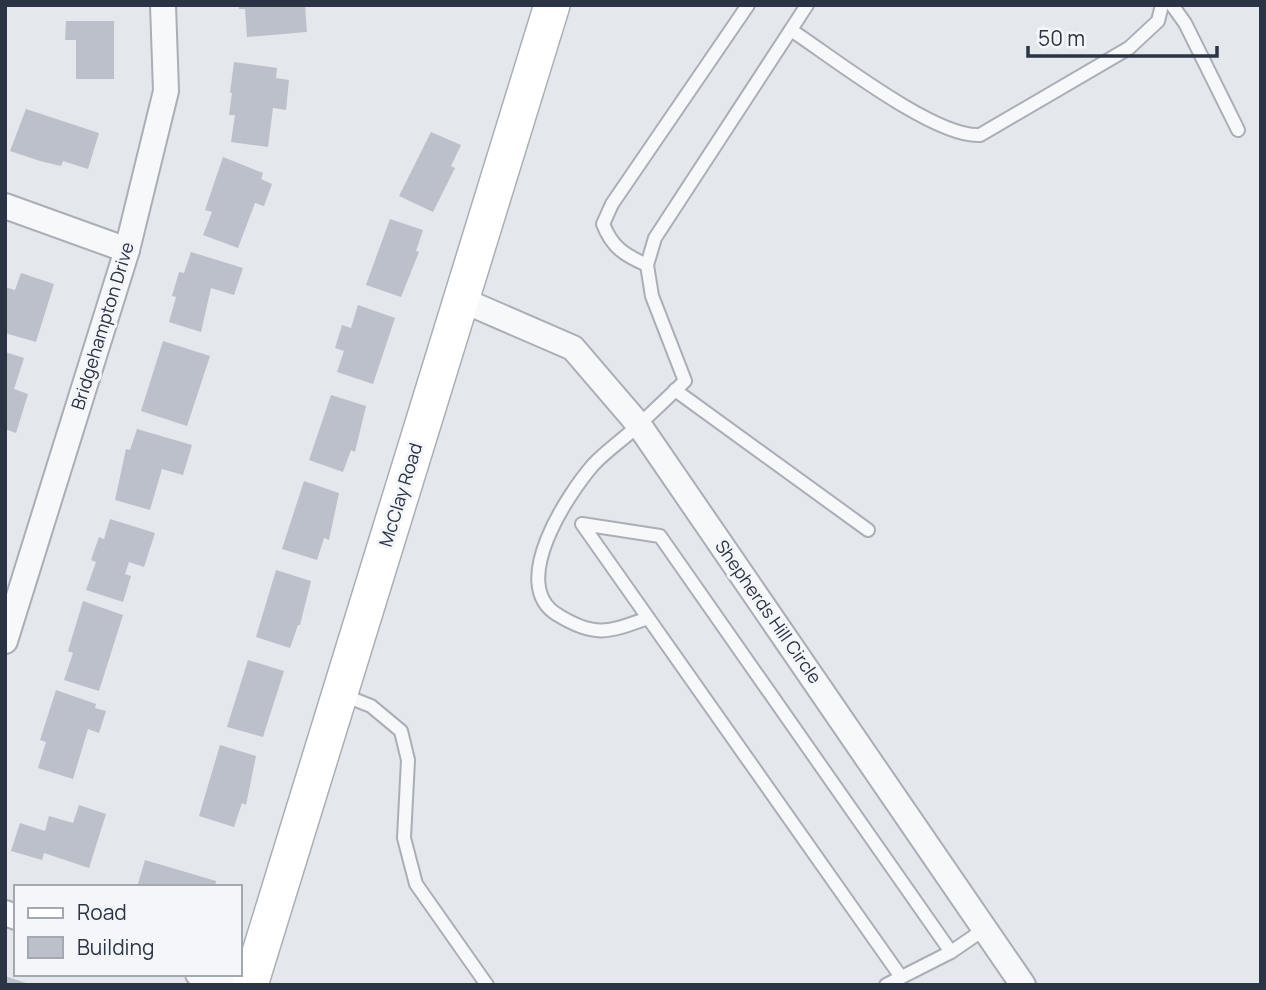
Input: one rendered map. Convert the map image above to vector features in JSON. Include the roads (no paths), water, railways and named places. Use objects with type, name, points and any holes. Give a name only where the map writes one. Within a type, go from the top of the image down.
[{"type":"main road","name":"McClay Road","points":[[250,985],[552,5]]},
{"type":"street","name":"Bridgehampton Drive","points":[[5,641],[14,578],[127,250],[166,91],[163,5]]},
{"type":"street","points":[[5,206],[127,250]]},
{"type":"street","name":"Shepherds Hill Circle","points":[[460,299],[573,348],[639,425],[1023,985]]},
{"type":"street","points":[[204,976],[232,985]]},
{"type":"lane","points":[[647,265],[622,255],[609,240],[603,224],[612,204],[748,5]]},
{"type":"lane","points":[[648,618],[615,630],[596,633],[573,624],[552,612],[539,589],[538,567],[548,535],[593,465],[685,381],[652,296],[647,265],[655,238],[807,5]]},
{"type":"lane","points":[[791,30],[912,110],[965,136],[980,135],[1129,48],[1158,22],[1162,5]]},
{"type":"lane","points":[[1172,5],[1185,23],[1238,130]]},
{"type":"lane","points":[[674,390],[868,530]]},
{"type":"lane","points":[[567,505],[901,977]]},
{"type":"lane","points":[[582,524],[660,536],[951,952]]},
{"type":"lane","points":[[339,694],[371,706],[401,731],[408,760],[404,838],[416,884],[487,985]]},
{"type":"lane","points":[[886,985],[951,952],[986,928]]}]
